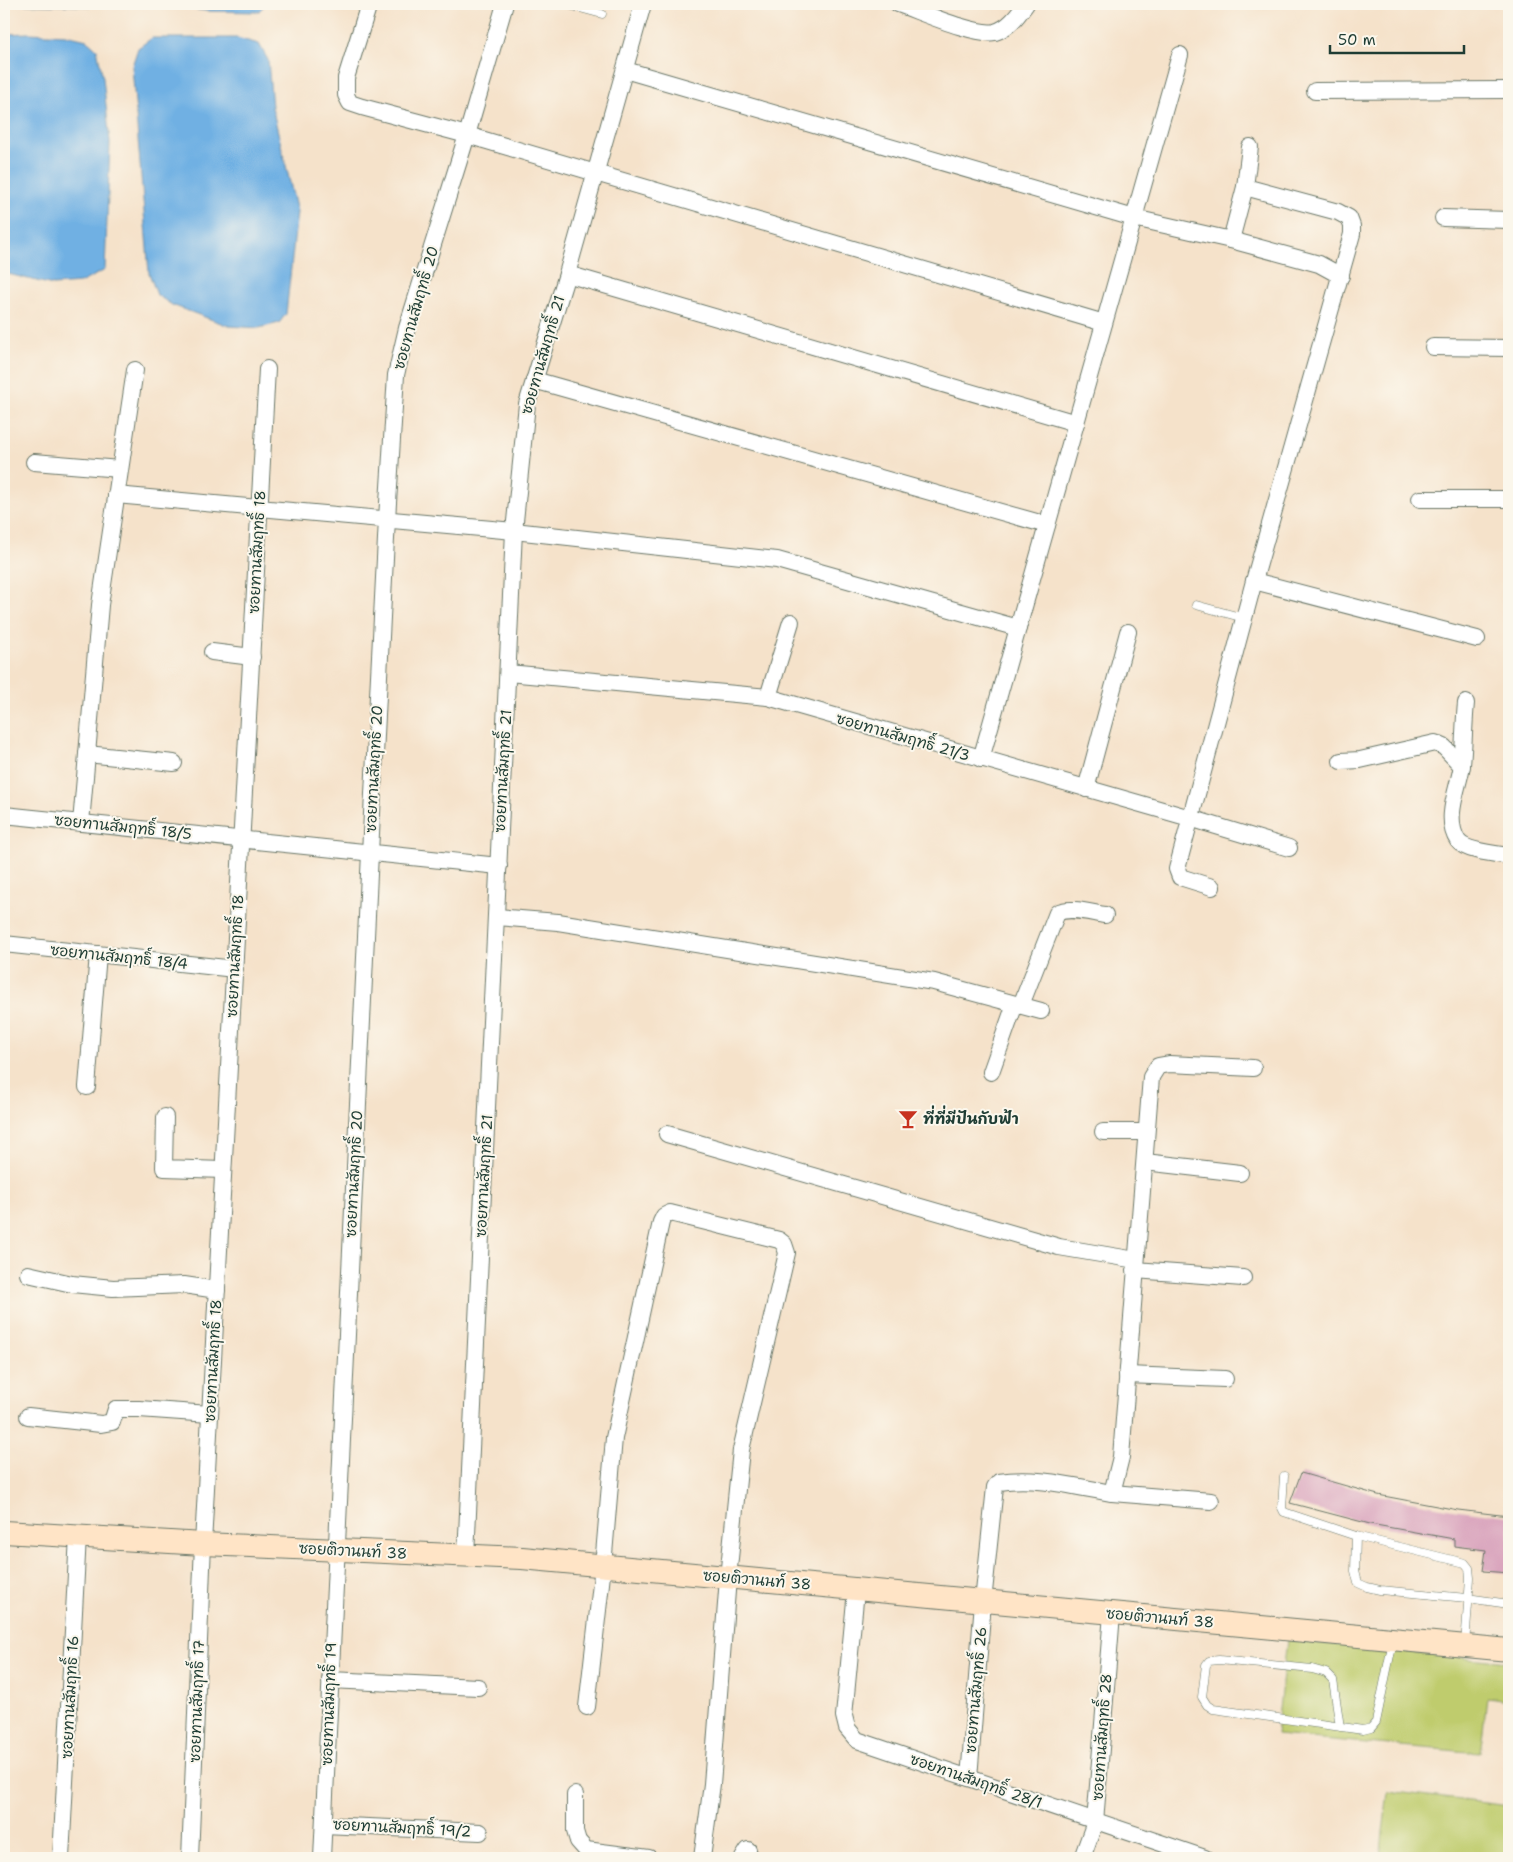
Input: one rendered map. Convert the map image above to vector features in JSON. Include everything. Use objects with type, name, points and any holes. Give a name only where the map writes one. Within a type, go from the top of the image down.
[{"type":"street","points":[[369,4],[346,78],[346,95],[350,103],[467,135],[1104,323]]},
{"type":"street","name":"ซอยทานสัมฤทธิ์ 20","points":[[335,1550],[387,519],[396,376],[407,328],[467,135],[504,4]]},
{"type":"street","name":"ซอยทานสัมฤทธิ์ 21","points":[[466,1556],[514,532],[523,429],[527,404],[567,274],[643,4]]},
{"type":"street","points":[[898,4],[967,28],[993,32],[1001,30],[1016,19],[1026,4]]},
{"type":"street","points":[[980,759],[1180,55]]},
{"type":"street","points":[[624,70],[1134,218],[1231,240],[1318,264],[1340,276]]},
{"type":"street","points":[[1315,91],[1509,90]]},
{"type":"street","points":[[1231,240],[1244,187],[1250,147]]},
{"type":"street","points":[[1212,887],[1180,877],[1177,874],[1177,868],[1254,581],[1352,234],[1349,218],[1338,212],[1244,187]]},
{"type":"street","points":[[1443,218],[1509,220]]},
{"type":"street","points":[[567,274],[1076,423]]},
{"type":"street","points":[[1433,347],[1509,348]]},
{"type":"street","name":"ซอยทานสัมฤทธิ์ 18","points":[[203,1544],[267,369]]},
{"type":"street","points":[[81,823],[100,605],[135,370]]},
{"type":"street","points":[[534,380],[1047,525]]},
{"type":"street","points":[[34,462],[120,469]]},
{"type":"street","points":[[116,495],[387,519],[777,560],[1018,628]]},
{"type":"street","points":[[1420,499],[1509,499]]},
{"type":"street","points":[[1254,581],[1477,640]]},
{"type":"street","points":[[768,698],[790,622]]},
{"type":"street","points":[[1086,789],[1128,632]]},
{"type":"street","points":[[212,652],[252,657]]},
{"type":"street","name":"ซอยทานสัมฤทธิ์ 21/3","points":[[508,673],[768,698],[1289,848]]},
{"type":"street","points":[[1466,702],[1462,766],[1452,803],[1453,823],[1458,841],[1466,848],[1509,856]]},
{"type":"street","points":[[1341,760],[1360,760],[1435,743],[1444,747],[1462,766]]},
{"type":"street","points":[[87,754],[174,763]]},
{"type":"street","name":"ซอยทานสัมฤทธิ์ 18/5","points":[[4,815],[499,866]]},
{"type":"street","points":[[991,1072],[1057,913],[1071,911],[1105,915]]},
{"type":"street","points":[[497,917],[558,922],[934,982],[1041,1011]]},
{"type":"street","name":"ซอยทานสัมฤทธิ์ 18/4","points":[[4,944],[235,969]]},
{"type":"street","points":[[87,1087],[98,954]]},
{"type":"street","points":[[1211,1501],[1112,1493],[1121,1457],[1151,1077],[1158,1066],[1169,1064],[1253,1068]]},
{"type":"street","points":[[165,1118],[164,1168],[223,1170]]},
{"type":"street","points":[[1102,1132],[1146,1132]]},
{"type":"street","points":[[667,1134],[1059,1246],[1135,1265],[1243,1278]]},
{"type":"street","points":[[1145,1162],[1240,1173]]},
{"type":"street","points":[[587,1707],[603,1566],[614,1438],[661,1222],[664,1216],[670,1213],[779,1240],[784,1244],[787,1253],[741,1450],[728,1578],[712,1784],[702,1858]]},
{"type":"street","points":[[28,1274],[72,1284],[113,1288],[184,1285],[217,1290]]},
{"type":"street","points":[[1127,1375],[1225,1378]]},
{"type":"street","points":[[28,1416],[101,1424],[112,1422],[116,1409],[210,1414]]},
{"type":"street","name":"ซอยทานสัมฤทธิ์ 26","points":[[969,1778],[983,1602],[995,1488],[999,1482],[1008,1480],[1057,1483],[1112,1493]]},
{"type":"street","name":"ซอยติวานนท์ 38","points":[[4,1532],[203,1544],[522,1558],[1509,1650]]},
{"type":"street","name":"ซอยทานสัมฤทธิ์ 16","points":[[61,1858],[78,1536]]},
{"type":"street","name":"ซอยทานสัมฤทธิ์ 17","points":[[190,1858],[203,1544]]},
{"type":"street","name":"ซอยทานสัมฤทธิ์ 19","points":[[322,1858],[335,1550]]},
{"type":"street","name":"ซอยทานสัมฤทธิ์ 28/1","points":[[856,1590],[844,1716],[847,1728],[857,1740],[1204,1858]]},
{"type":"street","name":"ซอยทานสัมฤทธิ์ 28","points":[[1082,1858],[1095,1822],[1112,1614]]},
{"type":"street","points":[[330,1680],[478,1687]]},
{"type":"street","points":[[575,1795],[575,1831],[578,1841],[586,1850],[649,1858]]},
{"type":"street","name":"ซอยทานสัมฤทธิ์ 19/2","points":[[324,1825],[480,1832]]},
{"type":"lane","points":[[565,4],[602,14]]},
{"type":"lane","points":[[1196,605],[1244,618]]},
{"type":"lane","points":[[1284,1476],[1282,1508],[1284,1512],[1356,1536],[1465,1563],[1469,1568],[1470,1578],[1465,1646]]},
{"type":"lane","points":[[1356,1536],[1355,1571],[1358,1583],[1367,1588],[1509,1604]]},
{"type":"lane","points":[[1340,1727],[1333,1680],[1326,1673],[1312,1669],[1219,1660],[1209,1661],[1206,1665],[1202,1697],[1207,1705],[1213,1709],[1340,1727],[1363,1730],[1371,1728],[1376,1722],[1393,1640]]},
{"type":"green space","points":[[1287,1640],[1509,1662],[1509,1701],[1487,1698],[1480,1753],[1276,1735]]},
{"type":"green space","points":[[1388,1791],[1509,1806],[1509,1858],[1380,1858]]},
{"type":"water","points":[[4,4],[95,4],[90,6]]},
{"type":"water","points":[[157,4],[266,4],[258,12],[206,11]]},
{"type":"water","points":[[4,34],[66,35],[87,40],[97,49],[103,78],[110,142],[105,270],[80,283],[53,285],[4,273]]},
{"type":"water","points":[[152,38],[237,38],[259,44],[268,60],[272,107],[297,212],[286,314],[279,323],[259,328],[229,326],[172,305],[157,295],[149,273],[132,66],[138,48]]},
{"type":"building","points":[[1301,1473],[1378,1495],[1458,1510],[1509,1516],[1509,1573],[1483,1571],[1486,1550],[1454,1546],[1454,1539],[1370,1524],[1290,1503]]},
{"type":"place","name":"ที่ที่มีปันกับฟ้า","points":[[908,1119]]}]
